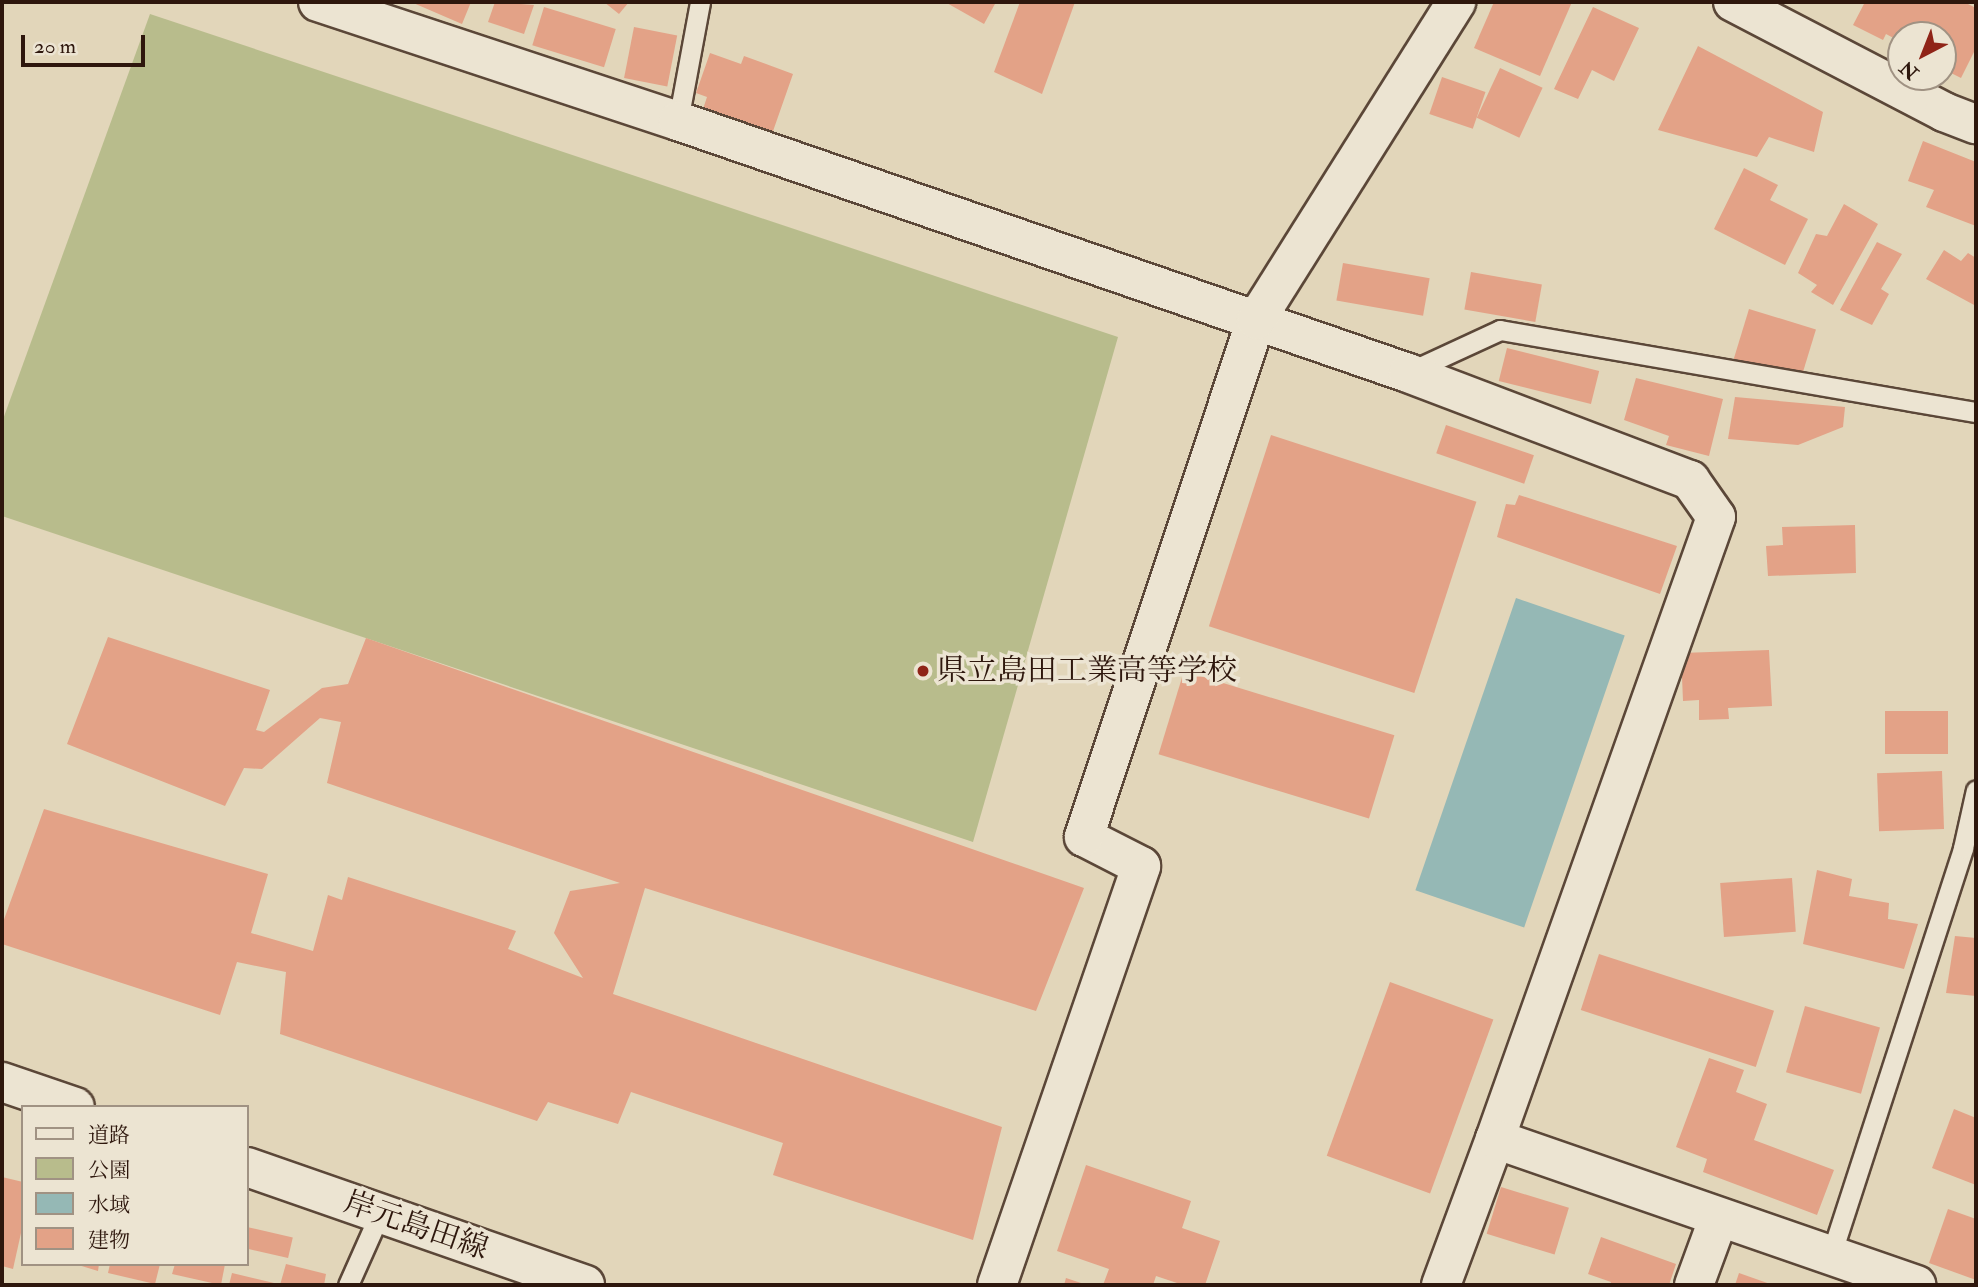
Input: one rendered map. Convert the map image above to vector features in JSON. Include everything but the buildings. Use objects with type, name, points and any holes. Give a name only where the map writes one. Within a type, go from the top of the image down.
[{"type":"street","points":[[318,2],[678,121],[1256,320],[1408,373],[1690,480],[1716,517],[1441,1285]]},
{"type":"street","points":[[997,1285],[1141,866],[1084,837],[1256,320],[1455,2]]},
{"type":"street","points":[[1733,2],[1944,112],[1976,124]]},
{"type":"street","points":[[2,1082],[69,1105]]},
{"type":"street","points":[[1495,1139],[1916,1285]]},
{"type":"street","name":"岸元島田線","points":[[248,1167],[585,1285]]},
{"type":"street","points":[[1694,1285],[1719,1217]]},
{"type":"lane","points":[[678,121],[700,2]]},
{"type":"lane","points":[[1408,373],[1500,330],[1976,412]]},
{"type":"lane","points":[[1830,1255],[1970,849],[1976,790]]},
{"type":"lane","points":[[348,1285],[380,1213]]},
{"type":"green space","points":[[150,14],[1118,337],[973,842],[2,516],[2,422]]},
{"type":"water","points":[[1516,598],[1625,635],[1524,928],[1415,890]]},
{"type":"place","name":"県立島田工業高等学校","points":[[923,671]]}]
